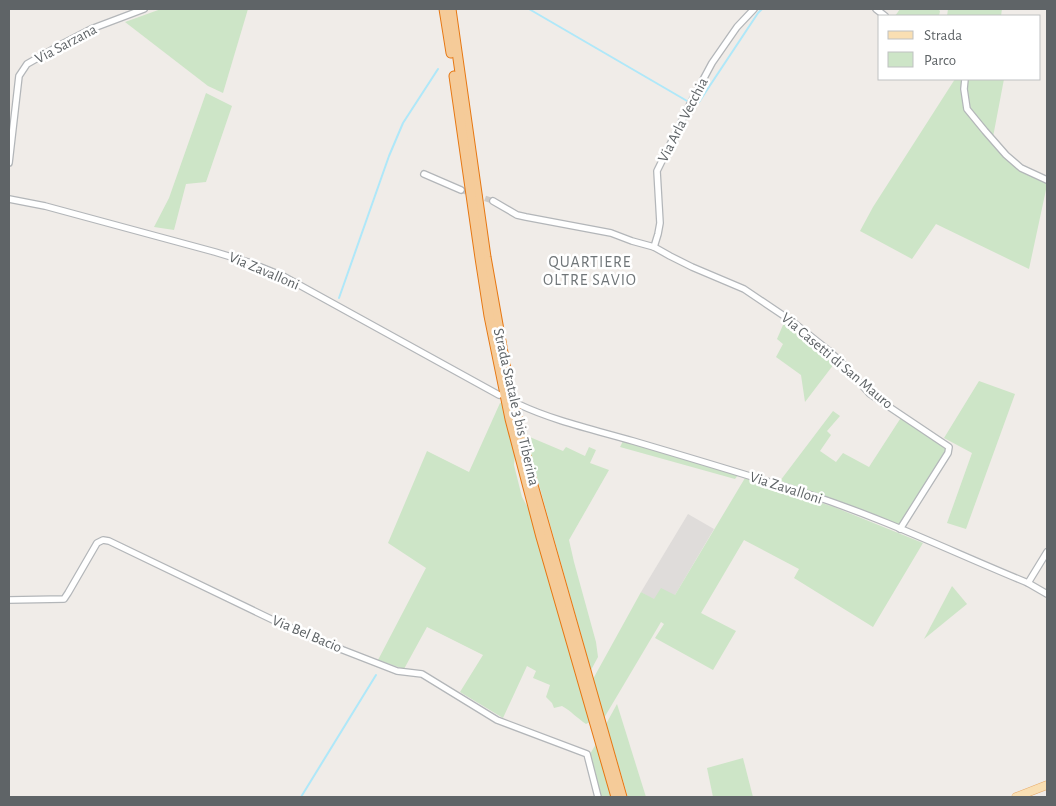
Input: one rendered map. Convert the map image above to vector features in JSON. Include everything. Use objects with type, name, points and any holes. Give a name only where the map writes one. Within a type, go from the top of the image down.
[{"type":"highway","name":"Strada Statale 3 bis Tiberina","points":[[444,9],[480,258],[501,375],[525,479],[580,661]]},
{"type":"highway","name":"Strada Statale 3 bis Tiberina","points":[[451,9],[486,257],[507,374],[531,478],[616,797]]},
{"type":"highway","name":"Strada Statale 3 bis Tiberina","points":[[607,759],[622,797]]},
{"type":"main road","points":[[1016,797],[1047,785]]},
{"type":"street","name":"Via Sarzana","points":[[9,163],[18,76],[27,64],[91,29],[144,9]]},
{"type":"street","name":"Via Arla Vecchia","points":[[654,247],[660,223],[657,171],[688,106],[712,63],[737,26],[754,9]]},
{"type":"street","points":[[965,80],[964,89],[967,109],[985,131],[1006,155],[1021,168],[1047,180]]},
{"type":"street","points":[[424,174],[461,190]]},
{"type":"street","name":"Via Zavalloni","points":[[9,199],[45,206],[248,262],[283,276],[499,395]]},
{"type":"street","name":"Via Casetti di San Mauro","points":[[493,201],[526,217],[610,233],[654,247],[744,289],[794,322],[843,364],[870,394],[949,447],[948,453],[900,529]]},
{"type":"street","name":"Via Zavalloni","points":[[518,404],[556,419],[816,497],[900,529],[1028,583],[1047,594]]},
{"type":"street","name":"Via Bel Bacio","points":[[9,600],[64,599],[98,543],[103,540],[109,541],[273,620],[397,671],[422,674],[497,720],[587,754],[598,797]]},
{"type":"street","points":[[1028,583],[1047,552]]},
{"type":"shaded area","points":[[688,514],[714,529],[675,595],[654,600],[641,592]]},
{"type":"green space","points":[[161,9],[248,9],[223,93],[208,86],[125,22]]},
{"type":"green space","points":[[900,9],[938,9],[940,11],[939,15],[896,15]]},
{"type":"green space","points":[[948,9],[1002,9],[1001,15],[947,15]]},
{"type":"green space","points":[[954,80],[1004,80],[993,137],[1022,166],[1047,178],[1029,269],[936,224],[912,259],[860,231],[873,207]]},
{"type":"green space","points":[[206,93],[232,106],[206,182],[186,184],[174,230],[154,227],[169,198]]},
{"type":"green space","points":[[786,318],[837,360],[805,402],[801,375],[776,357],[783,344],[777,339]]},
{"type":"green space","points":[[979,381],[1015,394],[966,529],[947,523],[972,453],[944,438]]},
{"type":"green space","points":[[503,402],[515,455],[514,465],[522,497],[531,513],[590,722],[586,724],[562,706],[554,708],[546,697],[550,685],[533,678],[536,671],[527,666],[503,718],[460,692],[483,655],[427,627],[404,669],[378,660],[426,568],[388,543],[427,451],[469,472],[500,403]]},
{"type":"green space","points":[[833,411],[840,416],[827,431],[831,435],[820,451],[836,462],[843,453],[869,467],[902,416],[948,447],[900,527],[845,504],[780,481]]},
{"type":"green space","points":[[525,435],[563,451],[566,447],[585,456],[589,447],[596,450],[590,463],[609,470],[569,540],[596,642],[598,657],[591,670]]},
{"type":"green space","points":[[623,441],[738,475],[735,479],[620,447]]},
{"type":"green space","points":[[745,478],[834,507],[923,543],[873,627],[794,578],[799,569],[744,540],[701,613],[736,631],[713,670],[655,638],[664,624],[661,622],[604,718],[593,679],[641,592],[654,599],[661,588],[675,595]]},
{"type":"green space","points":[[952,586],[967,604],[924,639]]},
{"type":"green space","points":[[617,704],[646,797],[628,797],[606,724]]},
{"type":"green space","points":[[596,744],[612,797],[601,797],[590,754]]},
{"type":"green space","points":[[743,758],[753,797],[713,797],[707,768]]},
{"type":"waterway","points":[[529,9],[694,105],[699,102],[762,9]]},
{"type":"waterway","points":[[339,298],[389,156],[403,123],[438,69]]},
{"type":"waterway","points":[[301,797],[376,675]]},
{"type":"tunnel","points":[[461,190],[493,201]]},
{"type":"district","name":"QUARTIERE OLTRE SAVIO","points":[[590,271]]}]
